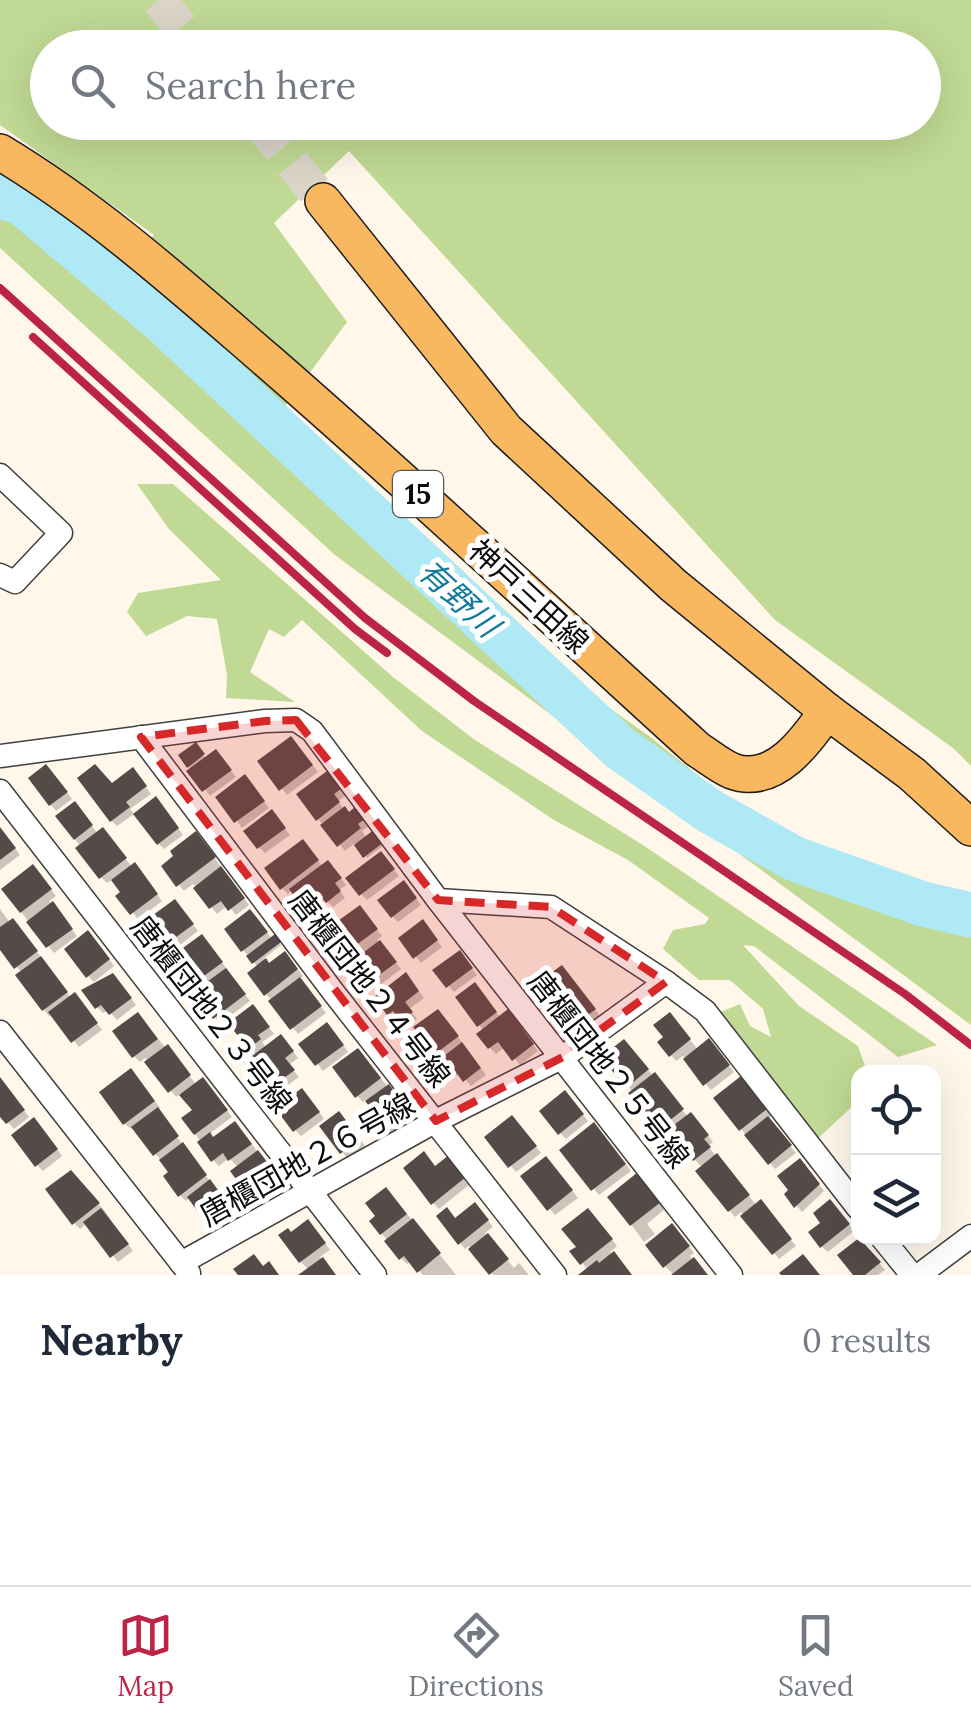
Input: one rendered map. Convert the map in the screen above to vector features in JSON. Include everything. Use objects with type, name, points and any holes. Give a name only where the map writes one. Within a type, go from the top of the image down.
[{"type":"main road","name":"神戸三田線","points":[[0,152],[49,182],[130,242],[366,446],[698,749],[734,772],[769,772],[805,742],[827,710]]},
{"type":"main road","points":[[323,201],[506,430],[673,585],[912,774],[971,828]]},
{"type":"street","points":[[0,474],[61,532],[16,582],[0,575]]},
{"type":"street","name":"唐櫃団地２５号線","points":[[141,737],[265,720],[296,720],[312,732],[438,900],[732,1275]]},
{"type":"street","points":[[0,756],[141,737]]},
{"type":"street","name":"唐櫃団地２４号線","points":[[141,737],[334,993],[555,1275]]},
{"type":"street","name":"唐櫃団地２３号線","points":[[0,791],[375,1275]]},
{"type":"street","points":[[438,900],[552,907],[666,982],[705,1012],[851,1199]]},
{"type":"street","name":"唐櫃団地２６号線","points":[[185,1269],[436,1121],[563,1057],[666,982]]},
{"type":"street","points":[[0,1032],[185,1269]]},
{"type":"street","points":[[888,1245],[915,1275],[971,1236]]},
{"type":"highlighted area","points":[[296,720],[438,900],[551,907],[666,982],[563,1057],[436,1121],[141,737]]},
{"type":"green space","points":[[0,0],[971,0],[971,766],[953,748],[775,620],[349,151],[274,223],[347,322],[284,408],[598,700],[740,809],[848,866],[971,903],[971,1025],[335,555],[0,248],[0,193],[117,277],[154,235],[0,125]]},
{"type":"green space","points":[[137,484],[173,484],[393,677],[475,740],[646,847],[937,1045],[898,1057],[754,946],[743,945],[799,1006],[858,1046],[865,1065],[851,1065],[851,1108],[812,1144],[718,1013],[740,1004],[750,1026],[771,1037],[763,1009],[730,980],[699,980],[663,949],[673,930],[705,924],[709,918],[628,860],[554,820],[422,731],[302,620],[284,637],[269,629],[250,672],[295,702],[226,698],[227,675],[217,619],[187,616],[146,636],[127,612],[138,593],[221,580],[169,529]]},
{"type":"building","points":[[291,736],[313,765],[279,791],[257,761]]},
{"type":"building","points":[[196,742],[205,754],[187,768],[178,755]]},
{"type":"building","points":[[216,749],[232,770],[202,792],[186,771]]},
{"type":"building","points":[[46,764],[68,792],[49,806],[28,778]]},
{"type":"building","points":[[95,764],[112,783],[133,767],[147,786],[126,802],[130,807],[110,822],[77,778]]},
{"type":"building","points":[[327,771],[341,789],[334,794],[340,802],[316,821],[296,794]]},
{"type":"building","points":[[245,774],[265,801],[234,823],[215,797]]},
{"type":"building","points":[[156,796],[179,828],[157,845],[133,814]]},
{"type":"building","points":[[75,801],[93,825],[74,840],[55,816]]},
{"type":"building","points":[[345,806],[349,812],[355,807],[365,819],[358,824],[361,828],[337,847],[320,825]]},
{"type":"building","points":[[272,809],[286,828],[257,849],[243,831]]},
{"type":"building","points":[[0,827],[16,848],[0,860]]},
{"type":"building","points":[[103,827],[127,858],[99,879],[75,848]]},
{"type":"building","points":[[375,829],[384,842],[363,858],[354,845]]},
{"type":"building","points":[[196,831],[216,857],[176,887],[161,866],[173,856],[170,851]]},
{"type":"building","points":[[303,839],[319,860],[280,890],[264,868]]},
{"type":"building","points":[[381,851],[395,869],[359,896],[345,878]]},
{"type":"building","points":[[328,860],[342,878],[335,883],[341,891],[326,903],[320,895],[314,899],[325,915],[314,924],[289,889]]},
{"type":"building","points":[[135,862],[158,894],[130,915],[115,896],[120,892],[111,880]]},
{"type":"building","points":[[33,864],[52,889],[20,913],[1,889]]},
{"type":"building","points":[[221,866],[245,898],[228,911],[221,901],[209,909],[193,888]]},
{"type":"building","points":[[404,880],[417,898],[391,918],[377,900]]},
{"type":"building","points":[[175,899],[194,924],[168,943],[149,918]]},
{"type":"building","points":[[53,901],[73,929],[46,948],[26,922]]},
{"type":"building","points":[[360,905],[378,929],[348,951],[344,946],[338,950],[324,931]]},
{"type":"building","points":[[250,909],[268,932],[241,952],[224,929]]},
{"type":"building","points":[[13,918],[38,951],[14,969],[0,950],[0,927]]},
{"type":"building","points":[[423,919],[438,940],[413,959],[398,938]]},
{"type":"building","points":[[88,930],[110,959],[86,978],[64,949]]},
{"type":"building","points":[[202,934],[223,962],[197,981],[176,953]]},
{"type":"building","points":[[275,934],[281,942],[252,964],[246,956]]},
{"type":"building","points":[[380,940],[397,962],[368,983],[352,961]]},
{"type":"building","points":[[460,950],[473,968],[446,988],[432,970]]},
{"type":"building","points":[[285,951],[298,969],[264,996],[247,973],[266,958],[269,963]]},
{"type":"building","points":[[41,956],[68,992],[42,1011],[15,975]]},
{"type":"building","points":[[562,965],[596,1009],[568,1030],[534,985]]},
{"type":"building","points":[[226,968],[246,994],[213,1019],[193,992]]},
{"type":"building","points":[[406,972],[419,991],[405,1002],[413,1012],[401,1021],[393,1011],[387,1015],[374,997]]},
{"type":"building","points":[[113,973],[132,998],[109,1015],[101,1005],[95,1009],[81,990]]},
{"type":"building","points":[[300,977],[322,1006],[290,1030],[268,1001]]},
{"type":"building","points":[[475,982],[497,1012],[477,1027],[455,997]]},
{"type":"building","points":[[75,992],[98,1023],[71,1043],[48,1012]]},
{"type":"building","points":[[253,1004],[270,1027],[248,1049],[228,1023]]},
{"type":"building","points":[[438,1009],[459,1036],[419,1066],[409,1052],[423,1041],[413,1027]]},
{"type":"building","points":[[508,1009],[534,1044],[512,1061],[498,1042],[488,1049],[476,1034]]},
{"type":"building","points":[[138,1012],[158,1039],[132,1058],[112,1031]]},
{"type":"building","points":[[670,1012],[691,1039],[669,1057],[657,1042],[663,1037],[653,1025]]},
{"type":"building","points":[[327,1022],[344,1045],[315,1066],[298,1044]]},
{"type":"building","points":[[281,1034],[294,1051],[285,1058],[295,1070],[266,1091],[244,1062]]},
{"type":"building","points":[[709,1038],[730,1065],[703,1086],[683,1059]]},
{"type":"building","points":[[624,1039],[649,1069],[626,1088],[601,1057]]},
{"type":"building","points":[[462,1042],[481,1068],[463,1082],[453,1068],[439,1079],[430,1067]]},
{"type":"building","points":[[168,1044],[191,1075],[168,1093],[144,1062]]},
{"type":"building","points":[[358,1048],[381,1078],[355,1098],[332,1067]]},
{"type":"building","points":[[131,1068],[155,1101],[123,1125],[99,1092]]},
{"type":"building","points":[[655,1072],[684,1109],[659,1129],[628,1093]]},
{"type":"building","points":[[741,1076],[767,1109],[739,1131],[713,1098]]},
{"type":"building","points":[[0,1077],[25,1110],[6,1124],[0,1117]]},
{"type":"building","points":[[203,1077],[228,1110],[194,1135],[181,1118],[192,1110],[179,1095]]},
{"type":"building","points":[[389,1084],[409,1110],[380,1131],[369,1118],[375,1113],[365,1101]]},
{"type":"building","points":[[302,1088],[320,1112],[293,1132],[275,1108]]},
{"type":"building","points":[[565,1090],[584,1114],[558,1135],[539,1111]]},
{"type":"building","points":[[158,1107],[179,1136],[153,1156],[131,1127]]},
{"type":"building","points":[[339,1111],[360,1139],[340,1154],[319,1126]]},
{"type":"building","points":[[691,1112],[709,1135],[704,1139],[711,1147],[693,1161],[686,1153],[681,1157],[662,1134]]},
{"type":"building","points":[[512,1115],[537,1146],[508,1168],[484,1137]]},
{"type":"building","points":[[768,1116],[792,1145],[768,1165],[744,1135]]},
{"type":"building","points":[[34,1117],[58,1149],[35,1167],[11,1135]]},
{"type":"building","points":[[235,1121],[252,1144],[228,1161],[223,1153],[211,1162],[197,1142],[210,1132],[213,1137]]},
{"type":"building","points":[[594,1122],[626,1164],[591,1191],[559,1150]]},
{"type":"building","points":[[183,1142],[207,1175],[178,1197],[163,1176],[168,1172],[159,1160]]},
{"type":"building","points":[[258,1150],[280,1179],[252,1201],[230,1171]]},
{"type":"building","points":[[424,1151],[435,1166],[449,1155],[466,1177],[431,1205],[403,1168]]},
{"type":"building","points":[[717,1153],[750,1195],[728,1212],[695,1171]]},
{"type":"building","points":[[546,1156],[573,1190],[547,1211],[520,1176]]},
{"type":"building","points":[[800,1158],[820,1184],[794,1208],[784,1194],[788,1190],[777,1176]]},
{"type":"building","points":[[71,1170],[100,1203],[72,1225],[45,1189]]},
{"type":"building","points":[[638,1172],[661,1202],[630,1226],[607,1197]]},
{"type":"building","points":[[210,1179],[231,1208],[208,1225],[187,1197]]},
{"type":"building","points":[[386,1187],[407,1214],[380,1235],[369,1221],[375,1216],[365,1203]]},
{"type":"building","points":[[761,1199],[792,1239],[772,1255],[740,1216]]},
{"type":"building","points":[[830,1199],[850,1224],[820,1248],[808,1232],[820,1223],[813,1213]]},
{"type":"building","points":[[475,1202],[489,1220],[458,1245],[436,1216],[447,1207],[455,1218]]},
{"type":"building","points":[[101,1208],[129,1244],[110,1258],[83,1222]]},
{"type":"building","points":[[588,1208],[613,1239],[580,1265],[569,1251],[576,1247],[561,1229]]},
{"type":"building","points":[[413,1218],[441,1253],[417,1273],[404,1256],[399,1260],[384,1241]]},
{"type":"building","points":[[308,1219],[326,1243],[299,1263],[278,1235],[288,1228],[291,1232]]},
{"type":"building","points":[[672,1223],[690,1246],[663,1268],[645,1245]]},
{"type":"building","points":[[488,1233],[509,1259],[489,1275],[468,1249]]},
{"type":"building","points":[[851,1244],[865,1245],[881,1262],[865,1275],[853,1275],[837,1255]]},
{"type":"building","points":[[614,1251],[632,1275],[578,1275],[597,1260],[599,1263]]},
{"type":"building","points":[[254,1254],[263,1266],[269,1261],[279,1275],[238,1275],[233,1269]]},
{"type":"building","points":[[803,1254],[820,1275],[779,1273]]},
{"type":"building","points":[[323,1257],[336,1275],[298,1275]]},
{"type":"building","points":[[694,1257],[708,1275],[671,1275]]},
{"type":"waterway","name":"有野川","points":[[0,196],[21,202],[161,320],[620,748],[711,812],[795,859],[923,904],[971,915]]},
{"type":"tunnel","points":[[159,0],[183,30]]},
{"type":"tunnel","points":[[274,140],[323,201]]},
{"type":"railway","points":[[0,288],[365,618],[474,701],[905,994],[971,1045]]},
{"type":"railway","points":[[33,337],[355,629],[387,653]]}]
